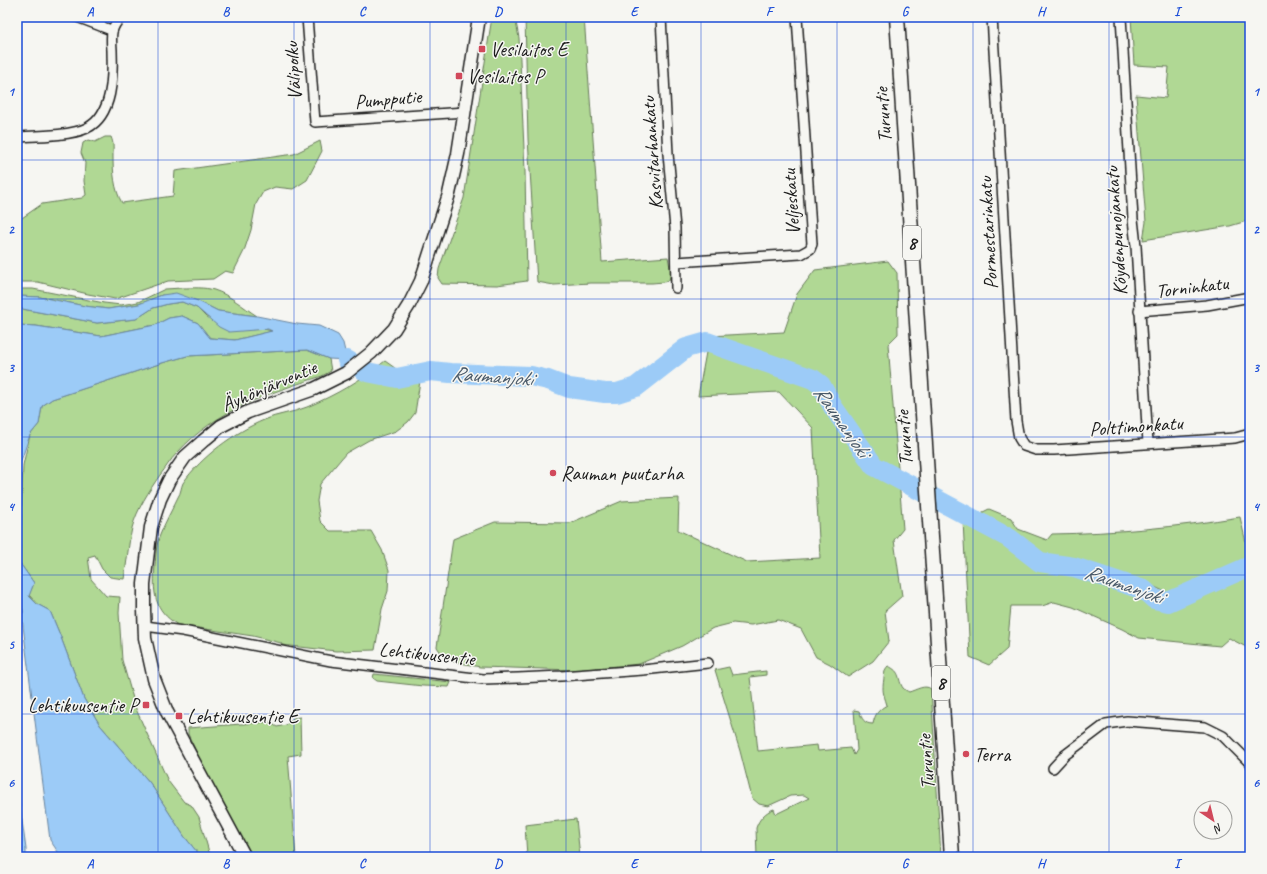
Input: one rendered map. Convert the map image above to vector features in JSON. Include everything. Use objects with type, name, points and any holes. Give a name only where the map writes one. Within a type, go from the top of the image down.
[{"type":"highway","name":"Turuntie","points":[[897,17],[952,857]]},
{"type":"main road","name":"Äyhönjärventie","points":[[245,857],[167,712],[154,679],[147,645],[145,626],[144,584],[151,527],[160,499],[169,480],[185,458],[203,441],[222,426],[248,412],[314,389],[346,373],[361,363],[372,353],[394,329],[409,305],[421,281],[449,194],[458,154],[479,17]]},
{"type":"street","points":[[77,17],[111,30]]},
{"type":"street","points":[[17,137],[73,132],[87,128],[100,118],[106,107],[113,69],[111,30],[121,17]]},
{"type":"street","name":"Välipolku","points":[[307,17],[315,122]]},
{"type":"street","name":"Kasvitarhankatu","points":[[661,17],[668,154],[676,262],[676,288]]},
{"type":"street","name":"Veljeskatu","points":[[676,262],[801,254],[810,249],[812,244],[797,17]]},
{"type":"street","name":"Pormestarinkatu","points":[[992,17],[1016,421],[1019,438],[1024,446]]},
{"type":"street","name":"Köydenpunojankatu","points":[[1121,17],[1148,444]]},
{"type":"street","name":"Pumpputie","points":[[315,122],[465,112]]},
{"type":"street","name":"Torninkatu","points":[[1139,311],[1207,305],[1250,297]]},
{"type":"street","name":"Polttimonkatu","points":[[1024,446],[1036,450],[1054,450],[1235,438],[1250,434]]},
{"type":"street","name":"Lehtikuusentie","points":[[145,626],[183,631],[331,661],[483,678],[554,676],[643,670],[708,663]]},
{"type":"street","points":[[1052,768],[1065,755],[1106,724],[1127,721],[1205,727],[1223,736],[1250,763]]},
{"type":"green space","points":[[492,17],[515,17],[519,38],[525,171],[527,281],[497,285],[442,284],[438,278],[439,269],[464,198]]},
{"type":"green space","points":[[525,17],[584,17],[602,262],[668,257],[671,273],[669,280],[652,283],[591,283],[554,285],[537,282],[528,139]]},
{"type":"green space","points":[[1131,17],[1250,17],[1250,220],[1230,226],[1143,240],[1146,222],[1136,95],[1166,98],[1169,67],[1134,65]]},
{"type":"green space","points":[[105,137],[111,137],[113,142],[114,180],[122,203],[173,196],[175,171],[294,154],[320,141],[322,151],[307,180],[293,189],[275,187],[263,192],[256,204],[251,230],[244,251],[233,273],[225,271],[213,279],[168,281],[115,299],[38,282],[17,282],[17,220],[42,204],[82,198],[86,195],[84,181],[85,163],[81,153],[83,143],[88,140],[95,142]]},
{"type":"green space","points":[[888,261],[897,273],[898,334],[888,344],[903,529],[894,540],[902,596],[885,611],[889,641],[873,661],[848,677],[830,664],[816,657],[801,629],[778,620],[751,625],[733,623],[713,628],[682,646],[639,664],[575,670],[480,667],[446,660],[437,647],[453,539],[495,522],[570,523],[622,501],[679,498],[678,530],[747,562],[820,558],[813,428],[779,392],[698,396],[709,336],[784,332],[797,294],[815,270]]},
{"type":"green space","points":[[206,288],[220,292],[257,316],[218,311],[198,301],[162,295],[139,304],[108,309],[40,297],[17,296],[17,289],[33,289],[121,305],[138,302],[165,289]]},
{"type":"green space","points":[[182,302],[197,308],[206,317],[273,331],[235,340],[210,338],[198,323],[182,316],[169,318],[155,325],[101,336],[36,326],[17,325],[17,308],[97,323],[136,319],[153,308]]},
{"type":"green space","points":[[307,350],[329,359],[331,371],[322,376],[262,397],[226,414],[192,438],[172,458],[152,487],[137,514],[132,528],[124,579],[110,577],[102,569],[95,555],[88,557],[91,579],[106,596],[120,597],[119,613],[122,660],[136,709],[168,781],[184,802],[191,805],[199,817],[209,852],[212,857],[201,857],[184,836],[150,783],[100,725],[84,699],[50,611],[37,604],[29,595],[34,583],[19,562],[23,465],[30,435],[39,424],[42,406],[52,399],[187,356]]},
{"type":"green space","points":[[385,361],[402,373],[418,377],[420,381],[415,413],[408,422],[396,431],[369,440],[346,453],[320,484],[317,501],[320,521],[330,531],[371,531],[382,550],[389,570],[388,591],[382,609],[375,650],[336,651],[282,645],[281,643],[253,636],[178,625],[170,619],[159,607],[156,600],[154,575],[157,546],[162,530],[180,494],[183,483],[190,473],[219,446],[242,431],[269,418],[302,409],[318,402],[367,375]]},
{"type":"green space","points":[[989,509],[1011,518],[1018,529],[1047,540],[1052,534],[1146,529],[1240,517],[1250,560],[1212,579],[1172,595],[1144,582],[1090,565],[1042,555],[1010,532],[979,514]]},
{"type":"green space","points":[[963,521],[1020,549],[1039,567],[1074,571],[1115,590],[1135,590],[1149,606],[1162,609],[1192,598],[1250,570],[1250,649],[1229,638],[1220,646],[1139,638],[1073,607],[1054,602],[1042,606],[1011,606],[1007,649],[989,665],[970,657]]},
{"type":"green space","points":[[888,666],[897,673],[901,685],[909,692],[923,687],[931,689],[941,857],[757,857],[756,828],[763,816],[774,809],[776,814],[809,798],[804,795],[790,796],[768,806],[759,804],[752,798],[740,751],[715,670],[729,667],[732,675],[766,671],[766,675],[750,677],[758,751],[817,745],[818,751],[851,748],[854,755],[857,750],[854,710],[859,711],[865,722],[873,724],[877,713],[887,705],[883,686],[885,672]]},
{"type":"green space","points":[[374,674],[451,682],[449,687],[423,686],[377,681],[373,678]]},
{"type":"green space","points":[[300,717],[301,754],[288,756],[296,857],[252,857],[201,762],[188,734],[188,728],[269,722],[277,727],[286,725],[293,718]]},
{"type":"green space","points":[[576,819],[580,857],[527,857],[525,825]]},
{"type":"water","points":[[176,293],[198,301],[218,311],[257,316],[297,324],[319,326],[338,335],[343,343],[347,360],[329,359],[307,350],[187,356],[52,399],[42,406],[39,424],[30,435],[17,472],[17,325],[36,326],[101,336],[155,325],[169,318],[182,316],[198,323],[210,338],[235,340],[272,331],[268,329],[229,332],[219,327],[197,308],[182,302],[153,308],[136,319],[97,323],[17,308],[17,296],[40,297],[108,309],[139,304],[162,295]]},
{"type":"water","points":[[17,562],[19,562],[34,583],[29,596],[37,604],[50,611],[84,699],[100,725],[150,783],[184,836],[201,857],[59,857],[58,852],[50,840],[22,618],[22,600],[17,589]]},
{"type":"water","points":[[17,785],[26,849],[26,857],[17,857]]},
{"type":"waterway","name":"Raumanjoki","points":[[347,360],[367,372],[397,378],[431,371],[531,376],[548,380],[569,388],[605,393],[617,393],[636,387],[686,348],[707,342],[813,379],[821,385],[833,407],[874,466],[1009,538],[1040,562],[1074,567],[1144,590],[1154,599],[1168,602],[1250,566]]},
{"type":"waterway","points":[[17,481],[18,468]]},
{"type":"waterway","points":[[17,584],[22,612]]},
{"type":"place","name":"Vesilaitos E","points":[[482,49]]},
{"type":"place","name":"Vesilaitos P","points":[[459,76]]},
{"type":"place","name":"Rauman puutarha","points":[[553,473]]},
{"type":"place","name":"Lehtikuusentie P","points":[[146,705]]},
{"type":"place","name":"Lehtikuusentie E","points":[[179,716]]},
{"type":"place","name":"Terra","points":[[966,754]]}]
